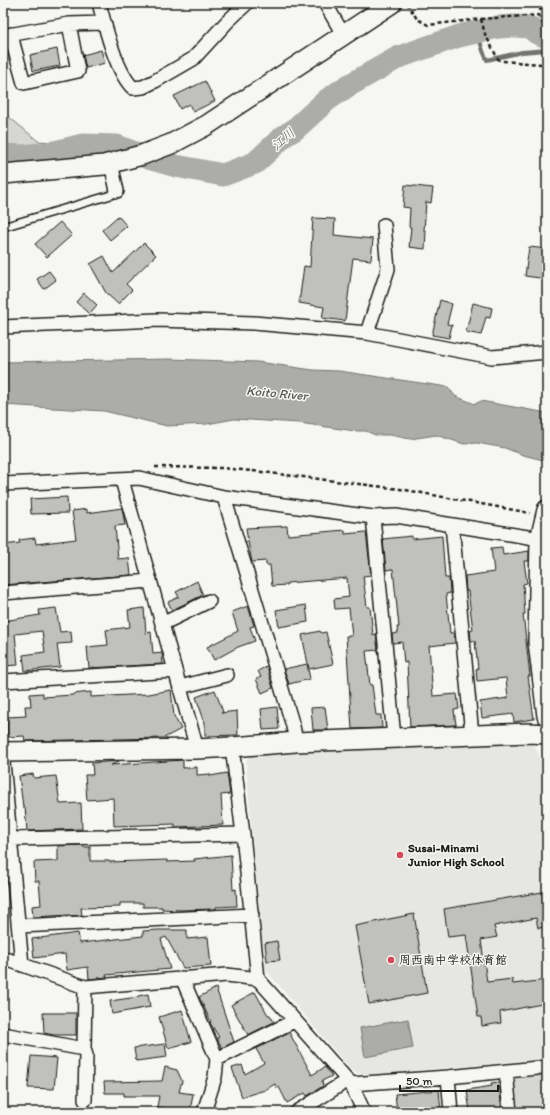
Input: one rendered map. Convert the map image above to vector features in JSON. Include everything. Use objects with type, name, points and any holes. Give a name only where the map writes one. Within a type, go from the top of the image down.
[{"type":"street","points":[[99,3],[104,23],[118,63],[128,83],[133,88],[143,87],[193,59],[227,22],[247,3]]},
{"type":"street","points":[[325,3],[344,36]]},
{"type":"street","points":[[3,174],[116,162],[172,144],[207,125],[392,3]]},
{"type":"street","points":[[69,24],[78,71],[24,83],[14,47],[7,35],[69,24],[104,23]]},
{"type":"street","points":[[116,162],[117,191]]},
{"type":"street","points":[[367,333],[388,269],[384,225]]},
{"type":"street","points":[[3,326],[157,320],[254,323],[367,333],[492,357],[547,352]]},
{"type":"street","points":[[3,484],[122,480],[139,478],[224,497],[373,517],[396,516],[543,539]]},
{"type":"street","points":[[122,480],[197,749]]},
{"type":"street","points":[[224,497],[293,726],[296,742]]},
{"type":"street","points":[[542,512],[543,643],[547,716]]},
{"type":"street","points":[[373,517],[394,738]]},
{"type":"street","points":[[452,525],[472,735]]},
{"type":"street","points":[[3,593],[150,581]]},
{"type":"street","points":[[162,624],[210,601]]},
{"type":"street","points":[[3,681],[175,671]]},
{"type":"street","points":[[180,687],[227,675]]},
{"type":"street","points":[[3,752],[197,749],[296,742],[530,733],[547,734]]},
{"type":"street","points":[[232,747],[243,834],[258,979],[349,1082],[364,1112]]},
{"type":"street","points":[[3,762],[22,965]]},
{"type":"street","points":[[10,839],[243,834]]},
{"type":"street","points":[[18,926],[252,915]]},
{"type":"street","points":[[3,958],[85,987],[227,975],[258,979]]},
{"type":"street","points":[[182,978],[217,1059],[215,1077],[204,1112]]},
{"type":"street","points":[[85,987],[85,1100]]},
{"type":"street","points":[[217,1059],[294,1020]]},
{"type":"street","points":[[3,1034],[84,1049]]},
{"type":"street","points":[[297,1112],[349,1082],[448,1077],[547,1067]]},
{"type":"street","points":[[506,1072],[510,1112]]},
{"type":"street","points":[[448,1077],[452,1112]]},
{"type":"lane","points":[[3,227],[111,195],[117,191]]},
{"type":"path","points":[[407,3],[417,19],[428,25],[481,19],[539,15]]},
{"type":"path","points":[[542,3],[539,15],[543,24],[547,26]]},
{"type":"path","points":[[481,19],[485,34],[498,59],[502,61],[542,64],[547,63]]},
{"type":"path","points":[[151,467],[222,468],[262,472],[400,489],[542,512]]},
{"type":"shaded area","points":[[3,112],[38,141],[66,143],[86,137],[99,138],[109,149],[90,161],[3,168]]},
{"type":"shaded area","name":"Susai-Minami Junior High School","points":[[522,741],[534,744],[542,763],[547,798],[547,1059],[366,1075],[350,1069],[265,969],[246,766],[247,759],[252,752]]},
{"type":"shaded area","points":[[547,1071],[547,1112],[517,1112],[512,1080],[514,1076]]},
{"type":"water","name":"Koito River","points":[[169,359],[258,362],[313,370],[339,371],[448,387],[455,396],[475,404],[481,401],[547,413],[547,460],[523,455],[505,448],[477,443],[464,444],[436,435],[410,439],[390,435],[375,435],[366,431],[355,431],[299,423],[234,419],[207,424],[167,426],[104,411],[3,405],[3,362]]},
{"type":"water","points":[[408,1019],[413,1048],[365,1057],[360,1028]]},
{"type":"building","points":[[57,49],[60,66],[33,71],[30,55]]},
{"type":"building","points":[[101,50],[105,63],[86,68],[83,55]]},
{"type":"building","points":[[205,81],[215,101],[193,112],[189,104],[180,109],[174,96]]},
{"type":"building","points":[[405,185],[433,188],[431,203],[426,202],[424,231],[426,231],[425,249],[409,247],[411,227],[409,227],[410,208],[403,207]]},
{"type":"building","points":[[118,216],[127,226],[110,240],[102,230]]},
{"type":"building","points":[[313,218],[335,219],[334,235],[373,239],[371,260],[353,258],[345,321],[322,318],[324,307],[299,303],[304,266],[310,267]]},
{"type":"building","points":[[60,222],[72,235],[47,257],[35,244]]},
{"type":"building","points":[[144,243],[156,255],[126,284],[132,290],[118,304],[106,293],[90,264],[104,256],[113,273]]},
{"type":"building","points":[[529,247],[547,249],[547,279],[525,276]]},
{"type":"building","points":[[49,271],[56,280],[44,289],[37,279]]},
{"type":"building","points":[[84,293],[97,305],[89,314],[76,302]]},
{"type":"building","points":[[440,300],[452,304],[447,324],[452,325],[449,338],[432,335]]},
{"type":"building","points":[[473,303],[492,308],[490,318],[486,317],[481,335],[466,332]]},
{"type":"building","points":[[67,497],[68,513],[31,514],[30,499]]},
{"type":"building","points":[[122,508],[125,525],[115,526],[118,559],[129,558],[131,575],[3,585],[3,545],[20,543],[19,540],[35,538],[36,544],[76,539],[72,511],[87,509],[87,513]]},
{"type":"building","points":[[287,526],[288,535],[345,530],[345,534],[366,532],[371,575],[363,576],[367,607],[370,607],[373,635],[376,634],[378,650],[366,651],[370,685],[372,685],[376,715],[381,715],[382,728],[352,729],[346,636],[352,636],[349,608],[335,609],[334,599],[349,597],[347,578],[287,583],[287,585],[272,586],[270,565],[266,565],[266,561],[252,562],[246,528]]},
{"type":"building","points":[[412,536],[412,539],[442,536],[445,578],[449,578],[450,593],[446,594],[450,633],[454,633],[455,643],[429,646],[433,696],[457,694],[459,709],[454,710],[456,725],[410,727],[407,662],[404,663],[402,642],[393,643],[392,634],[398,633],[397,627],[399,627],[393,569],[386,570],[383,539]]},
{"type":"building","points":[[502,547],[503,555],[529,551],[529,561],[524,561],[527,583],[523,584],[525,614],[523,614],[530,676],[528,676],[534,719],[514,722],[513,714],[482,718],[480,702],[508,698],[506,678],[477,681],[476,669],[478,669],[475,641],[471,641],[470,631],[473,630],[468,591],[466,591],[465,576],[494,572],[491,548]]},
{"type":"building","points":[[197,581],[203,595],[172,610],[168,602],[179,597],[176,592]]},
{"type":"building","points":[[306,605],[308,622],[279,627],[276,610]]},
{"type":"building","points":[[248,606],[254,626],[250,627],[255,641],[238,647],[214,660],[207,647],[238,631],[232,612]]},
{"type":"building","points":[[56,608],[60,632],[71,631],[72,643],[57,644],[60,667],[25,671],[23,655],[45,652],[42,631],[15,634],[18,665],[4,666],[3,621],[40,615],[39,610]]},
{"type":"building","points":[[144,608],[146,633],[151,632],[153,654],[162,653],[163,664],[89,668],[87,647],[108,645],[106,630],[130,627],[128,610]]},
{"type":"building","points":[[320,631],[321,633],[326,632],[333,664],[309,669],[302,635]]},
{"type":"building","points":[[307,664],[310,679],[289,684],[284,669]]},
{"type":"building","points":[[267,666],[273,688],[262,693],[256,679],[261,677],[258,671]]},
{"type":"building","points":[[171,690],[174,716],[181,729],[164,738],[25,741],[24,736],[8,737],[7,717],[26,716],[25,706],[31,706],[30,694],[43,693],[43,697],[91,692],[91,697],[149,694]]},
{"type":"building","points":[[215,690],[223,712],[221,713],[237,711],[238,735],[205,736],[205,723],[196,697]]},
{"type":"building","points":[[277,707],[279,729],[263,730],[261,709]]},
{"type":"building","points":[[325,707],[328,730],[313,730],[311,708]]},
{"type":"building","points":[[183,760],[183,768],[197,767],[197,775],[210,774],[210,776],[227,773],[230,794],[221,795],[223,825],[175,827],[175,824],[114,826],[113,798],[87,800],[85,775],[93,775],[92,763],[119,761],[111,765]]},
{"type":"building","points":[[33,774],[34,778],[56,776],[60,804],[81,803],[82,829],[27,831],[25,807],[23,807],[19,776]]},
{"type":"building","points":[[83,845],[83,847],[90,847],[90,861],[195,861],[194,859],[231,855],[233,890],[236,889],[237,906],[216,907],[216,909],[180,910],[162,909],[162,907],[143,907],[143,903],[120,903],[120,907],[81,908],[82,915],[33,917],[32,906],[41,905],[39,881],[35,881],[34,862],[58,861],[58,846]]},
{"type":"building","points":[[542,892],[547,927],[538,928],[536,918],[494,926],[497,937],[481,940],[487,982],[512,979],[513,984],[547,980],[547,1003],[500,1012],[501,1023],[482,1026],[481,1017],[478,1017],[466,935],[448,937],[444,909]]},
{"type":"building","name":"周西南中学校体育館","points":[[414,914],[427,993],[369,1004],[355,926]]},
{"type":"building","points":[[187,930],[187,939],[208,937],[211,966],[183,968],[166,937],[161,939],[170,969],[106,975],[107,977],[89,979],[88,967],[67,970],[65,954],[34,958],[32,939],[78,933],[80,943],[143,936],[143,931]]},
{"type":"building","points":[[277,941],[280,960],[267,961],[265,943]]},
{"type":"building","points":[[216,988],[234,1042],[222,1048],[217,1038],[219,1037],[210,1023],[211,1022],[199,997]]},
{"type":"building","points":[[255,992],[268,1015],[270,1015],[274,1022],[248,1035],[231,1005]]},
{"type":"building","points":[[148,994],[150,1007],[112,1014],[110,1001]]},
{"type":"building","points":[[182,1010],[191,1042],[168,1048],[159,1017]]},
{"type":"building","points":[[43,1013],[76,1013],[76,1035],[54,1035],[44,1033]]},
{"type":"building","points":[[289,1032],[312,1075],[325,1067],[332,1076],[322,1081],[323,1086],[307,1096],[305,1093],[287,1103],[279,1087],[277,1088],[275,1084],[265,1090],[242,1097],[232,1068],[242,1065],[245,1074],[264,1063],[256,1049]]},
{"type":"building","points":[[165,1044],[167,1057],[136,1061],[134,1048]]},
{"type":"building","points":[[31,1056],[57,1058],[54,1089],[28,1088]]},
{"type":"building","points":[[165,1067],[177,1070],[182,1081],[179,1092],[193,1094],[190,1112],[157,1107],[159,1096],[124,1096],[124,1093],[105,1093],[104,1082],[162,1081]]},
{"type":"building","points":[[499,1082],[502,1112],[470,1112],[467,1090],[492,1086],[491,1083]]},
{"type":"building","points":[[439,1090],[441,1112],[397,1112],[395,1094]]},
{"type":"waterway","name":"江川","points":[[3,155],[23,156],[51,153],[83,145],[117,146],[148,158],[176,166],[223,175],[255,163],[284,136],[294,130],[327,100],[346,87],[399,57],[459,36],[498,27],[529,27],[537,33],[547,37]]},
{"type":"waterway","points":[[477,31],[487,60],[522,52],[547,50]]},
{"type":"place","name":"Susai-Minami Junior High School","points":[[400,855]]},
{"type":"place","name":"周西南中学校体育館","points":[[391,960]]}]
